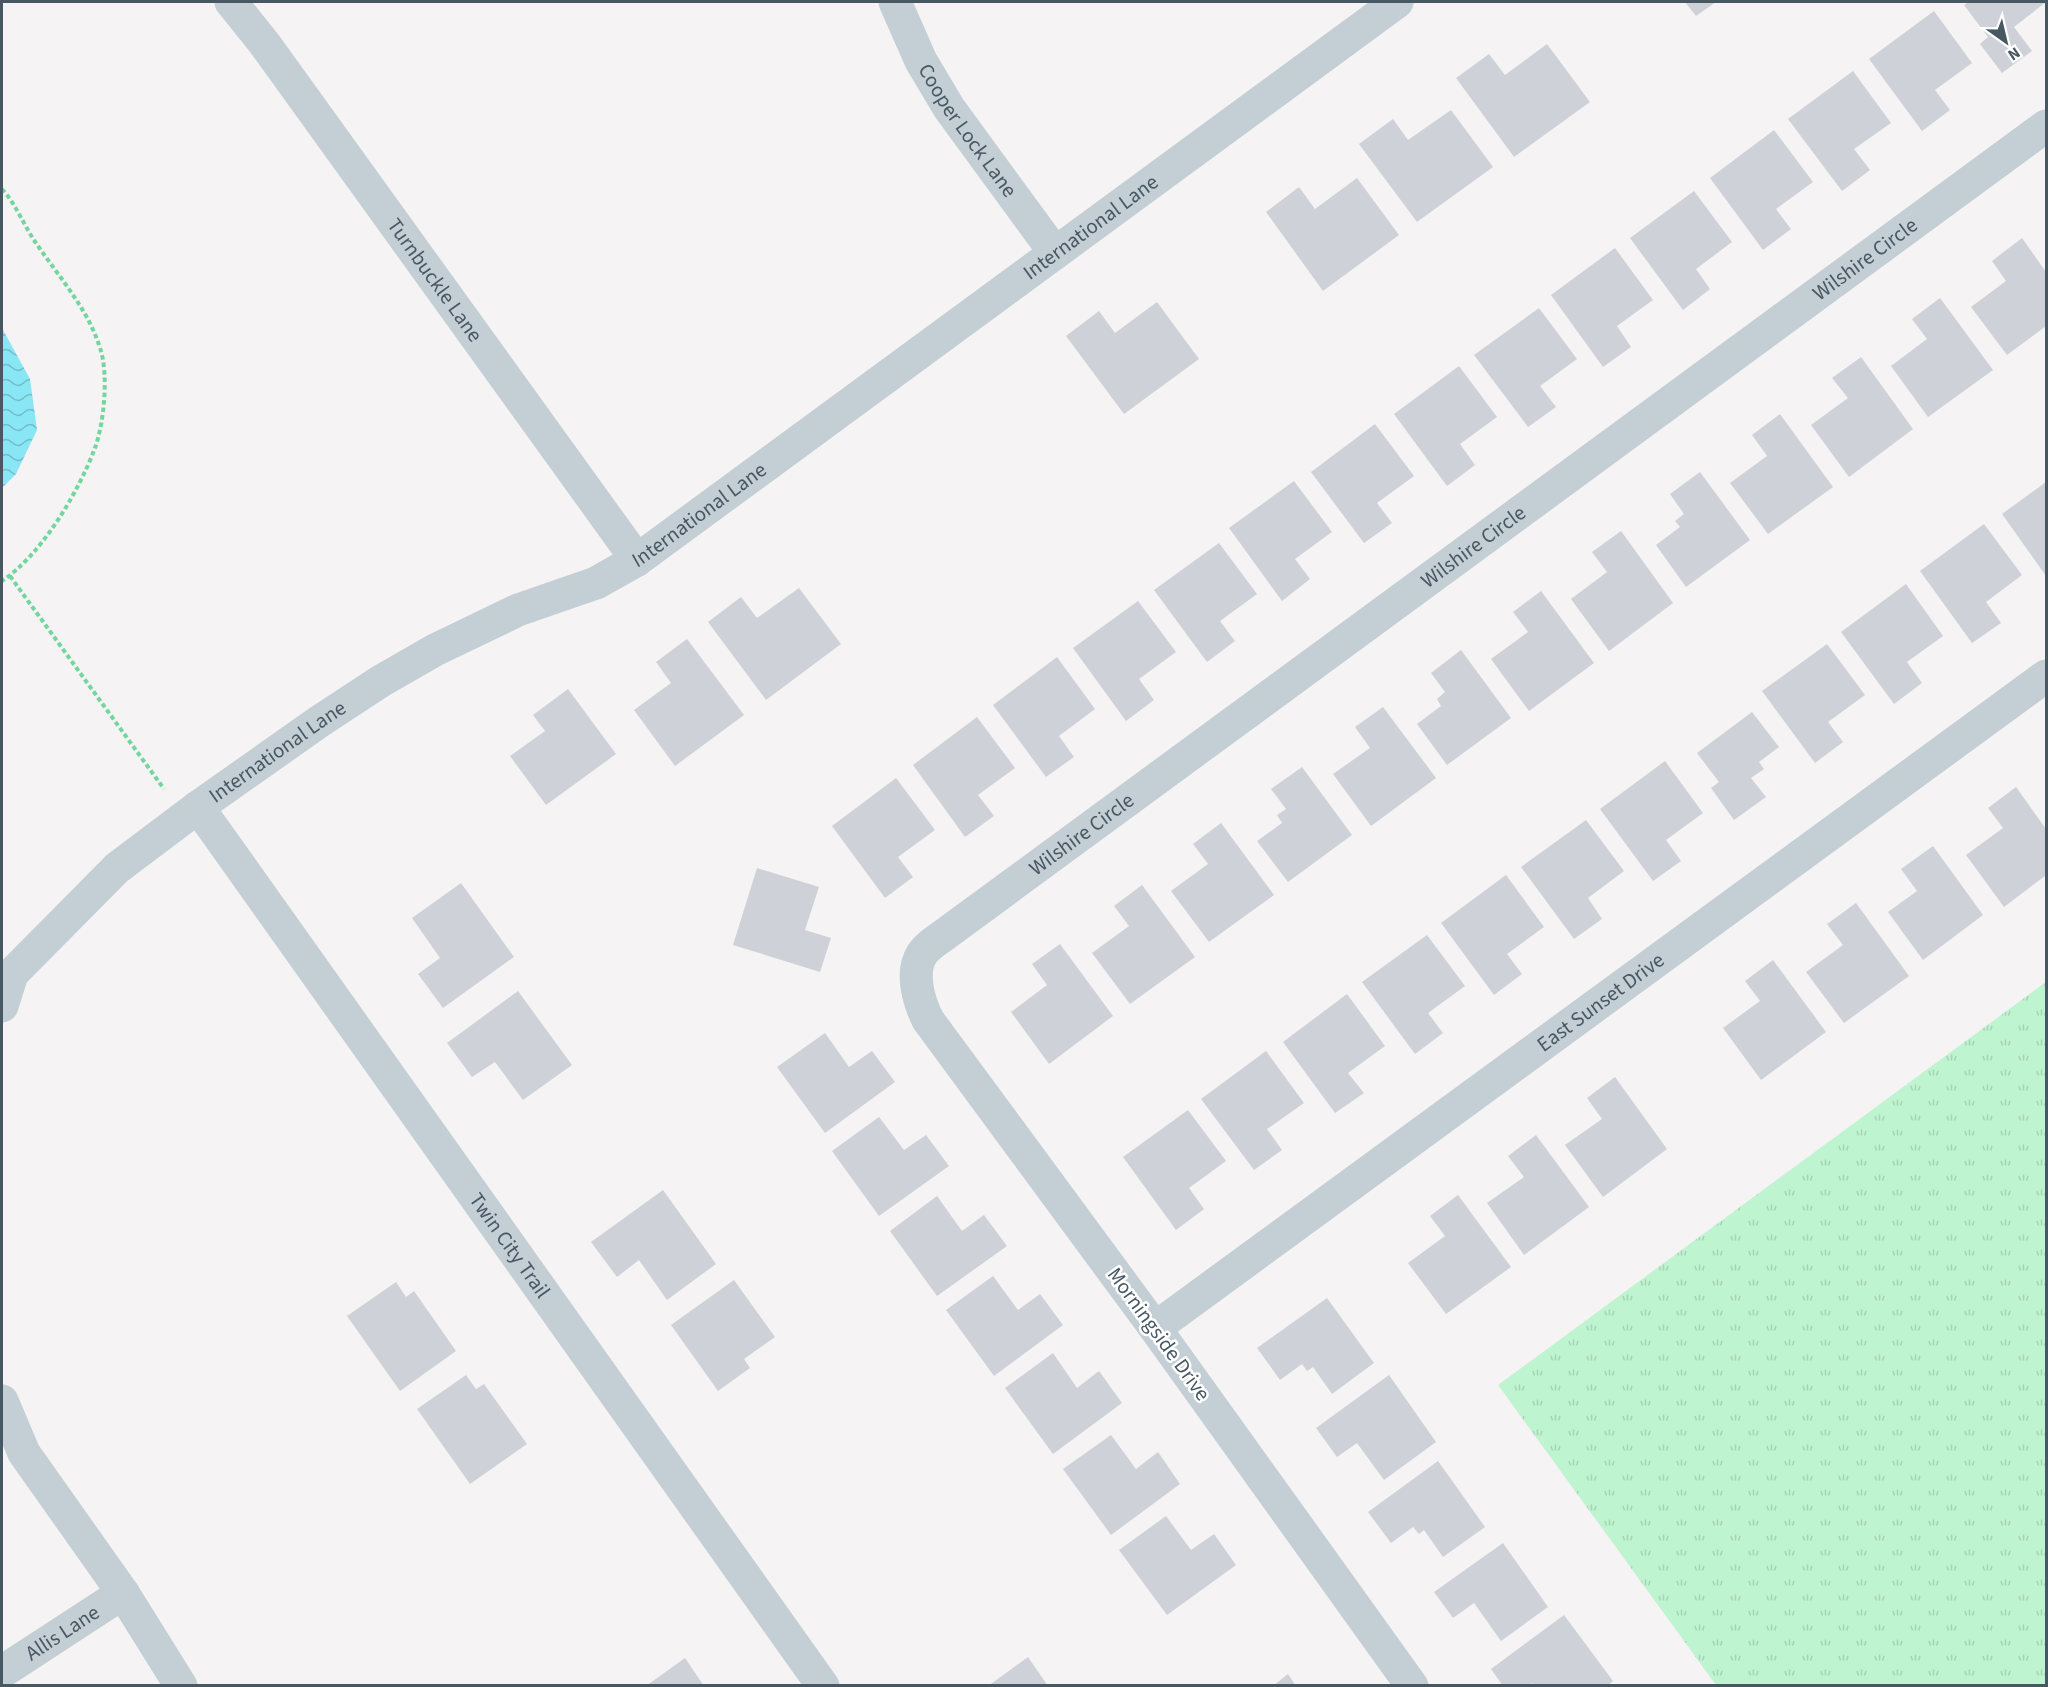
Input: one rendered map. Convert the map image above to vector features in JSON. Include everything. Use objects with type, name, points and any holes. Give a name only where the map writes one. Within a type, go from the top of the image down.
[{"type":"street","name":"Turnbuckle Lane","points":[[231,2],[264,43],[637,560]]},
{"type":"street","name":"Cooper Lock Lane","points":[[895,2],[921,61],[949,108],[1055,254]]},
{"type":"street","name":"International Lane","points":[[2,1006],[12,974],[117,868],[191,812],[320,721],[381,681],[435,650],[518,610],[596,583],[637,560],[1397,2]]},
{"type":"street","name":"Wilshire Circle","points":[[917,979],[917,965],[922,954],[944,935],[2046,126]]},
{"type":"street","name":"East Sunset Drive","points":[[1155,1328],[2046,676]]},
{"type":"street","name":"Twin City Trail","points":[[191,812],[823,1686]]},
{"type":"street","name":"Morningside Drive","points":[[917,979],[919,1003],[928,1020],[1155,1328],[1412,1686]]},
{"type":"street","points":[[2,1401],[24,1453],[123,1593],[181,1686]]},
{"type":"street","name":"Allis Lane","points":[[2,1672],[123,1593]]},
{"type":"path","points":[[2,189],[90,321],[101,351],[106,391],[96,446],[72,497],[43,540],[10,576],[2,581]]},
{"type":"path","points":[[10,576],[191,812]]},
{"type":"green space","points":[[2046,982],[2046,1685],[1716,1685],[1498,1385]]},
{"type":"water","points":[[2,328],[30,379],[37,430],[16,474],[2,488]]},
{"type":"building","points":[[1685,2],[1716,2],[1696,16]]},
{"type":"building","points":[[1969,2],[2046,2],[2014,27],[2032,51],[2002,73],[1980,44],[1988,37],[1964,5]]},
{"type":"building","points":[[1934,11],[1972,63],[1935,90],[1950,110],[1922,131],[1869,59]]},
{"type":"building","points":[[1547,44],[1590,102],[1514,157],[1456,78],[1489,54],[1505,75]]},
{"type":"building","points":[[1853,71],[1891,123],[1854,149],[1870,170],[1842,191],[1788,119]]},
{"type":"building","points":[[1451,110],[1493,167],[1417,222],[1359,144],[1393,119],[1408,140]]},
{"type":"building","points":[[1774,130],[1813,182],[1776,209],[1791,229],[1763,250],[1710,178]]},
{"type":"building","points":[[1357,178],[1399,235],[1323,291],[1266,212],[1299,187],[1315,209]]},
{"type":"building","points":[[1694,191],[1732,242],[1696,269],[1710,289],[1683,310],[1630,238]]},
{"type":"building","points":[[2022,238],[2046,272],[2046,326],[2007,355],[1971,307],[2006,281],[1992,261]]},
{"type":"building","points":[[1615,248],[1653,300],[1617,326],[1631,347],[1603,367],[1551,295]]},
{"type":"building","points":[[1940,298],[1993,370],[1928,417],[1891,366],[1927,339],[1912,319]]},
{"type":"building","points":[[1157,302],[1199,359],[1124,414],[1066,336],[1099,311],[1115,333]]},
{"type":"building","points":[[1539,308],[1577,359],[1540,386],[1556,407],[1528,427],[1474,355]]},
{"type":"building","points":[[1861,357],[1913,429],[1849,477],[1811,425],[1848,398],[1832,378]]},
{"type":"building","points":[[1459,366],[1497,417],[1460,444],[1475,465],[1447,486],[1394,414]]},
{"type":"building","points":[[1780,414],[1833,487],[1768,534],[1730,483],[1767,456],[1752,435]]},
{"type":"building","points":[[1375,424],[1414,476],[1377,503],[1392,523],[1364,543],[1311,472]]},
{"type":"building","points":[[1700,472],[1750,540],[1686,587],[1656,545],[1680,527],[1675,521],[1684,514],[1670,494]]},
{"type":"building","points":[[1294,481],[1332,532],[1295,559],[1310,579],[1282,601],[1229,528]]},
{"type":"building","points":[[2046,482],[2046,576],[2002,514]]},
{"type":"building","points":[[1984,524],[2022,575],[1986,602],[2001,623],[1972,643],[1920,571]]},
{"type":"building","points":[[1621,531],[1673,603],[1609,651],[1571,599],[1607,572],[1592,552]]},
{"type":"building","points":[[1219,543],[1257,594],[1220,621],[1235,641],[1207,662],[1154,590]]},
{"type":"building","points":[[1906,584],[1943,636],[1907,662],[1922,683],[1894,704],[1841,632]]},
{"type":"building","points":[[799,588],[841,644],[766,700],[708,622],[741,597],[757,618]]},
{"type":"building","points":[[1541,591],[1594,663],[1529,711],[1491,659],[1528,632],[1513,612]]},
{"type":"building","points":[[1138,601],[1176,652],[1139,679],[1154,700],[1126,721],[1073,648]]},
{"type":"building","points":[[687,639],[744,715],[675,766],[634,710],[671,683],[656,662]]},
{"type":"building","points":[[1827,644],[1865,695],[1828,722],[1843,742],[1815,763],[1762,691]]},
{"type":"building","points":[[1461,650],[1511,718],[1447,765],[1417,724],[1441,706],[1437,699],[1445,692],[1431,673]]},
{"type":"building","points":[[1057,657],[1095,709],[1059,736],[1074,757],[1046,777],[993,705]]},
{"type":"building","points":[[568,689],[616,754],[546,805],[510,756],[545,731],[533,715]]},
{"type":"building","points":[[1383,707],[1436,778],[1371,826],[1333,774],[1370,748],[1355,727]]},
{"type":"building","points":[[1752,712],[1779,747],[1759,762],[1764,769],[1751,778],[1766,797],[1734,820],[1711,788],[1719,782],[1697,753]]},
{"type":"building","points":[[977,717],[1015,768],[978,795],[994,816],[965,837],[913,765]]},
{"type":"building","points":[[1665,761],[1703,813],[1666,840],[1681,861],[1653,881],[1600,809]]},
{"type":"building","points":[[1302,767],[1352,835],[1288,882],[1257,841],[1282,823],[1277,815],[1286,809],[1271,789]]},
{"type":"building","points":[[896,778],[935,830],[898,857],[913,877],[885,898],[832,826]]},
{"type":"building","points":[[2016,787],[2046,829],[2046,875],[2004,907],[1966,855],[2003,828],[1988,808]]},
{"type":"building","points":[[1586,820],[1624,871],[1588,898],[1602,919],[1574,939],[1521,867]]},
{"type":"building","points":[[1221,823],[1274,895],[1209,942],[1171,891],[1208,864],[1193,844]]},
{"type":"building","points":[[1933,846],[1983,915],[1923,960],[1888,912],[1917,891],[1901,869]]},
{"type":"building","points":[[757,868],[819,887],[805,930],[831,938],[820,972],[733,945]]},
{"type":"building","points":[[1506,875],[1544,927],[1507,954],[1522,974],[1494,995],[1441,923]]},
{"type":"building","points":[[461,883],[514,957],[443,1008],[418,974],[440,958],[412,918]]},
{"type":"building","points":[[1142,885],[1195,957],[1130,1004],[1092,953],[1129,926],[1114,906]]},
{"type":"building","points":[[1856,903],[1909,976],[1844,1023],[1806,972],[1843,945],[1827,924]]},
{"type":"building","points":[[1427,935],[1465,986],[1428,1013],[1443,1033],[1415,1054],[1362,982]]},
{"type":"building","points":[[1060,944],[1113,1016],[1049,1064],[1011,1012],[1047,985],[1032,964]]},
{"type":"building","points":[[1773,960],[1826,1032],[1761,1080],[1723,1028],[1760,1001],[1745,981]]},
{"type":"building","points":[[518,991],[572,1065],[523,1100],[495,1062],[472,1077],[447,1043]]},
{"type":"building","points":[[1347,994],[1385,1046],[1348,1073],[1364,1093],[1335,1113],[1283,1042]]},
{"type":"building","points":[[825,1033],[849,1067],[872,1051],[895,1082],[825,1133],[777,1067]]},
{"type":"building","points":[[1266,1051],[1304,1103],[1267,1129],[1282,1150],[1254,1170],[1201,1099]]},
{"type":"building","points":[[1615,1077],[1667,1149],[1603,1197],[1565,1145],[1602,1119],[1587,1098]]},
{"type":"building","points":[[1188,1110],[1226,1161],[1189,1188],[1204,1209],[1176,1230],[1123,1157]]},
{"type":"building","points":[[879,1117],[904,1150],[926,1135],[949,1166],[879,1216],[832,1151]]},
{"type":"building","points":[[1536,1135],[1589,1207],[1524,1255],[1487,1203],[1524,1177],[1508,1156]]},
{"type":"building","points":[[663,1190],[716,1264],[667,1300],[639,1260],[617,1277],[591,1242]]},
{"type":"building","points":[[1458,1195],[1511,1267],[1446,1314],[1408,1263],[1445,1236],[1430,1216]]},
{"type":"building","points":[[937,1196],[962,1231],[984,1215],[1007,1246],[937,1296],[890,1231]]},
{"type":"building","points":[[993,1276],[1018,1310],[1040,1294],[1063,1325],[994,1376],[946,1310]]},
{"type":"building","points":[[734,1280],[775,1337],[744,1359],[750,1368],[718,1391],[671,1325]]},
{"type":"building","points":[[396,1282],[406,1297],[414,1291],[456,1351],[400,1391],[347,1316]]},
{"type":"building","points":[[1327,1298],[1374,1363],[1332,1394],[1313,1367],[1307,1371],[1302,1364],[1280,1380],[1257,1348]]},
{"type":"building","points":[[1053,1353],[1077,1388],[1099,1371],[1122,1403],[1053,1454],[1005,1388]]},
{"type":"building","points":[[466,1375],[476,1389],[484,1384],[527,1444],[470,1484],[417,1409]]},
{"type":"building","points":[[1389,1375],[1436,1442],[1384,1480],[1357,1443],[1337,1457],[1316,1428]]},
{"type":"building","points":[[1111,1435],[1136,1469],[1158,1452],[1180,1484],[1111,1535],[1063,1469]]},
{"type":"building","points":[[1438,1461],[1485,1527],[1443,1557],[1424,1530],[1419,1534],[1413,1527],[1391,1543],[1368,1512]]},
{"type":"building","points":[[1166,1516],[1191,1550],[1214,1534],[1236,1565],[1167,1615],[1119,1550]]},
{"type":"building","points":[[1503,1543],[1548,1607],[1501,1641],[1474,1603],[1453,1618],[1434,1592]]},
{"type":"building","points":[[1564,1615],[1613,1681],[1607,1686],[1534,1686],[1532,1683],[1529,1686],[1503,1686],[1491,1669]]},
{"type":"building","points":[[1028,1657],[1048,1686],[988,1686]]},
{"type":"building","points":[[685,1658],[704,1686],[646,1686]]},
{"type":"building","points":[[1288,1674],[1296,1686],[1273,1686]]}]
